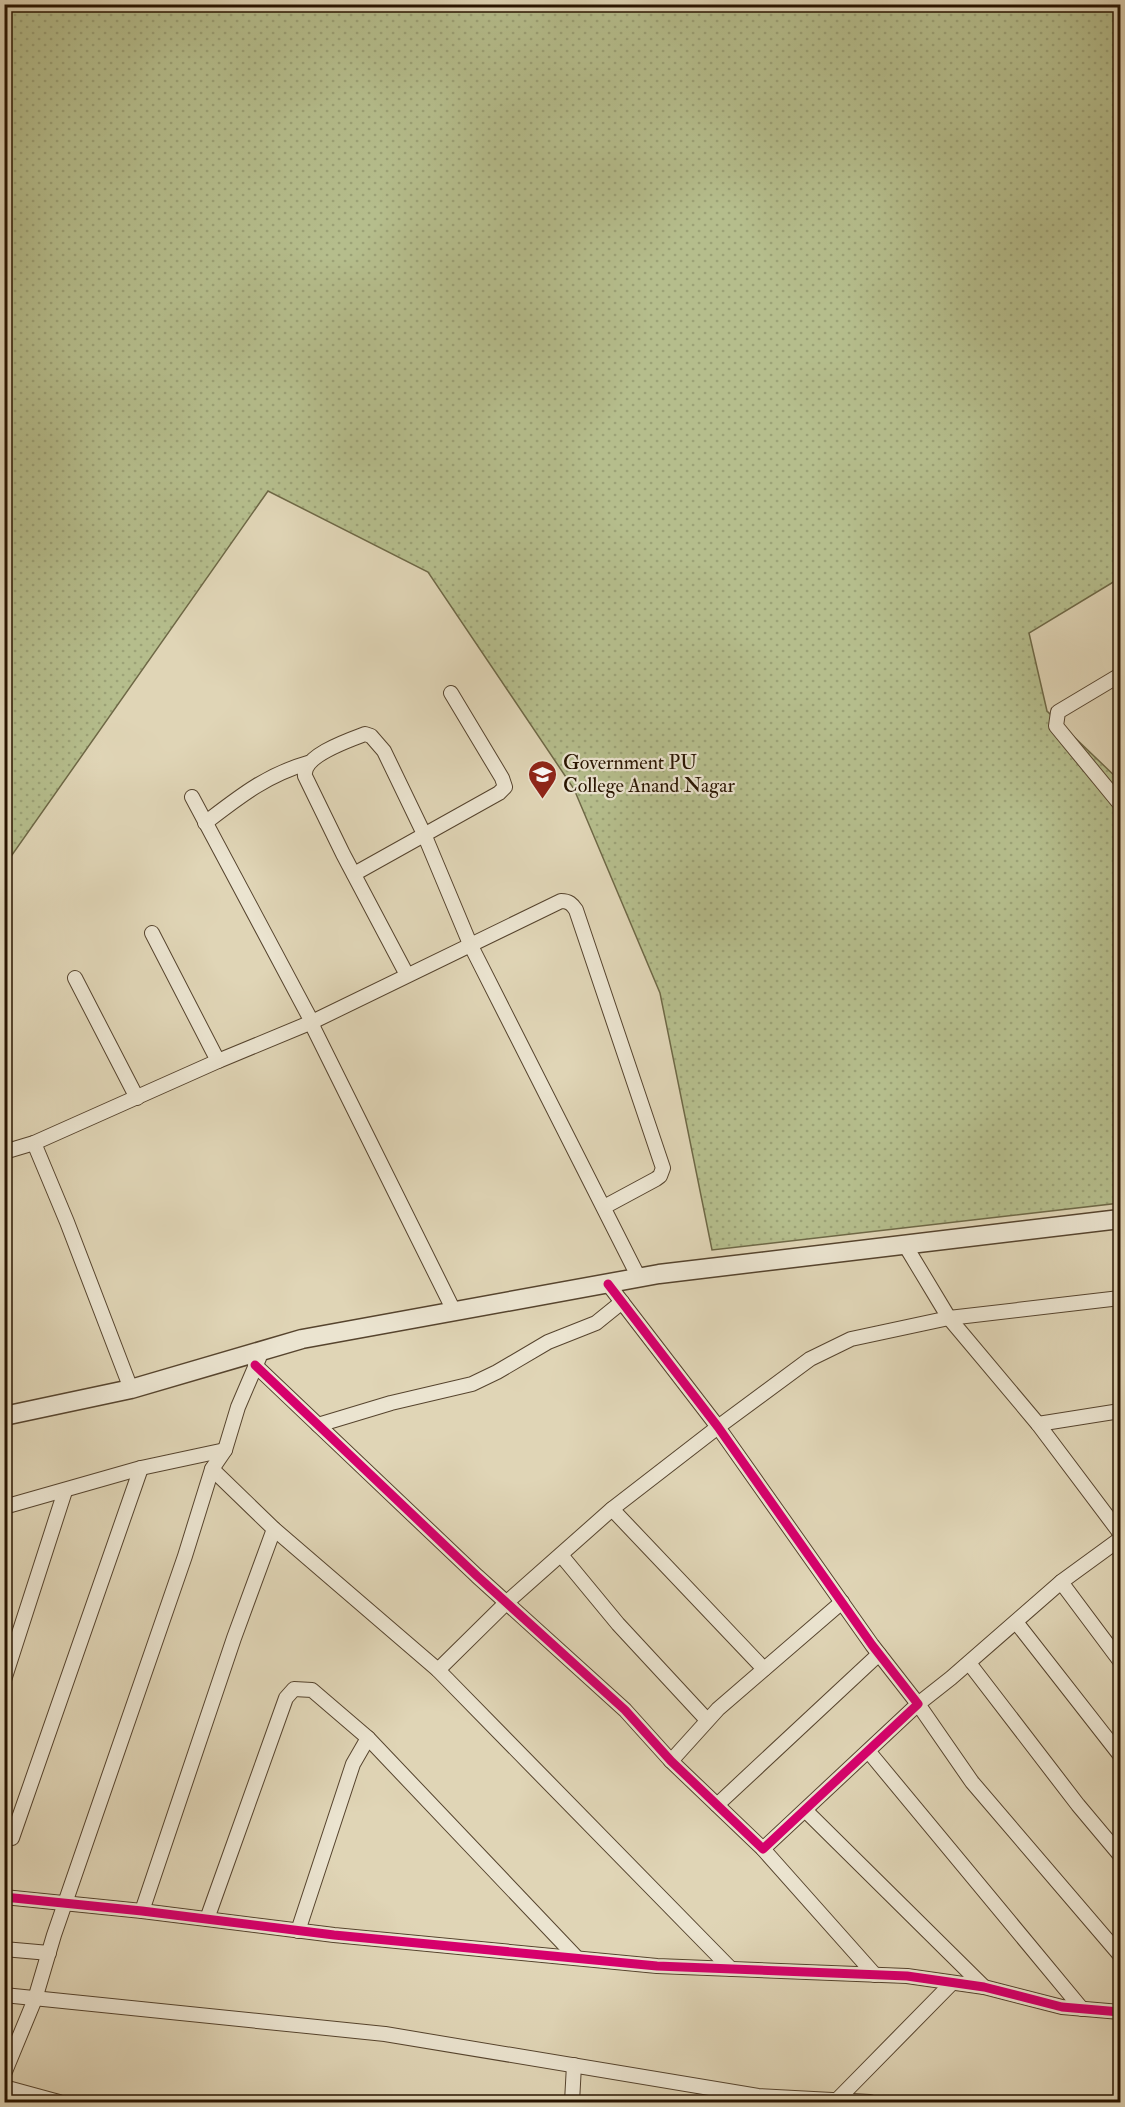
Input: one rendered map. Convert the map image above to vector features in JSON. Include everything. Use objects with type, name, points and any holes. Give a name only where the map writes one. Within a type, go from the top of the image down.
[{"type":"street","points":[[1117,796],[1056,726],[1056,719],[1058,712],[1120,675]]},
{"type":"street","points":[[354,874],[499,794],[505,787],[502,778],[451,693]]},
{"type":"street","points":[[205,824],[251,788],[294,767],[308,763],[352,738],[365,734],[371,736],[384,752],[424,834],[470,944],[639,1278]]},
{"type":"street","points":[[308,763],[304,769],[305,776],[407,975]]},
{"type":"street","points":[[192,796],[312,1022],[454,1311]]},
{"type":"street","points":[[4,1152],[34,1143],[312,1022],[561,901],[570,903],[576,910],[663,1168],[656,1179],[604,1207]]},
{"type":"street","points":[[152,933],[219,1061]]},
{"type":"street","points":[[75,978],[137,1098]]},
{"type":"street","points":[[34,1143],[131,1389]]},
{"type":"street","points":[[4,1416],[131,1389],[259,1358],[302,1339],[639,1278],[1120,1219]]},
{"type":"street","points":[[905,1245],[949,1318],[1114,1514],[1120,1533]]},
{"type":"street","points":[[608,1284],[718,1427],[972,1782],[1120,1955]]},
{"type":"street","points":[[438,1670],[506,1603],[612,1509],[810,1359],[850,1339],[949,1318],[1120,1299]]},
{"type":"street","points":[[318,1425],[391,1403],[472,1384],[548,1342],[596,1323],[622,1302]]},
{"type":"street","points":[[259,1358],[318,1425],[506,1603],[625,1710],[671,1761],[763,1849],[875,1975]]},
{"type":"street","points":[[4,2074],[34,1999],[185,1556],[212,1469],[225,1449],[238,1407],[259,1358]]},
{"type":"street","points":[[1038,1424],[1120,1411]]},
{"type":"street","points":[[4,1507],[141,1468],[225,1449]]},
{"type":"street","points":[[12,1838],[141,1468]]},
{"type":"street","points":[[212,1469],[274,1529],[438,1670],[731,1969]]},
{"type":"street","points":[[4,1680],[65,1491]]},
{"type":"street","points":[[612,1509],[764,1669]]},
{"type":"street","points":[[142,1911],[234,1638],[274,1529]]},
{"type":"street","points":[[763,1849],[918,1704],[969,1663],[1061,1582],[1120,1539]]},
{"type":"street","points":[[561,1555],[618,1624],[707,1720]]},
{"type":"street","points":[[1061,1582],[1120,1661]]},
{"type":"street","points":[[671,1761],[707,1720],[842,1602]]},
{"type":"street","points":[[1016,1622],[1120,1755]]},
{"type":"street","points":[[717,1805],[879,1654]]},
{"type":"street","points":[[969,1663],[1077,1805],[1120,1855]]},
{"type":"street","points":[[207,1919],[289,1692],[294,1689],[312,1690],[368,1738],[577,1958]]},
{"type":"street","points":[[298,1931],[353,1764],[368,1738]]},
{"type":"street","points":[[869,1752],[1082,2008]]},
{"type":"street","points":[[806,1811],[984,1988]]},
{"type":"street","points":[[4,1897],[142,1911],[298,1931],[657,1966],[907,1976],[984,1988],[1047,2004],[1120,2012]]},
{"type":"street","points":[[4,1949],[49,1953]]},
{"type":"street","points":[[837,2100],[952,1983]]},
{"type":"street","points":[[4,1995],[385,2034],[574,2065],[755,2099],[837,2100],[870,2103]]},
{"type":"street","points":[[572,2103],[574,2065]]},
{"type":"street","points":[[4,2087],[58,2103]]},
{"type":"green space","points":[[5,5],[1120,5],[1120,578],[1029,633],[1047,711],[1120,781],[1120,1203],[712,1250],[660,993],[574,789],[428,572],[268,491],[5,865]]},
{"type":"cycle path","points":[[255,1365],[477,1576],[625,1710],[671,1761],[763,1849],[918,1704],[872,1645],[718,1427],[608,1284]]},
{"type":"cycle path","points":[[4,1897],[142,1911],[334,1935],[657,1966],[907,1976],[984,1987],[1062,2007],[1120,2012]]},
{"type":"place","name":"Government PU College Anand Nagar","points":[[542,800]]}]
